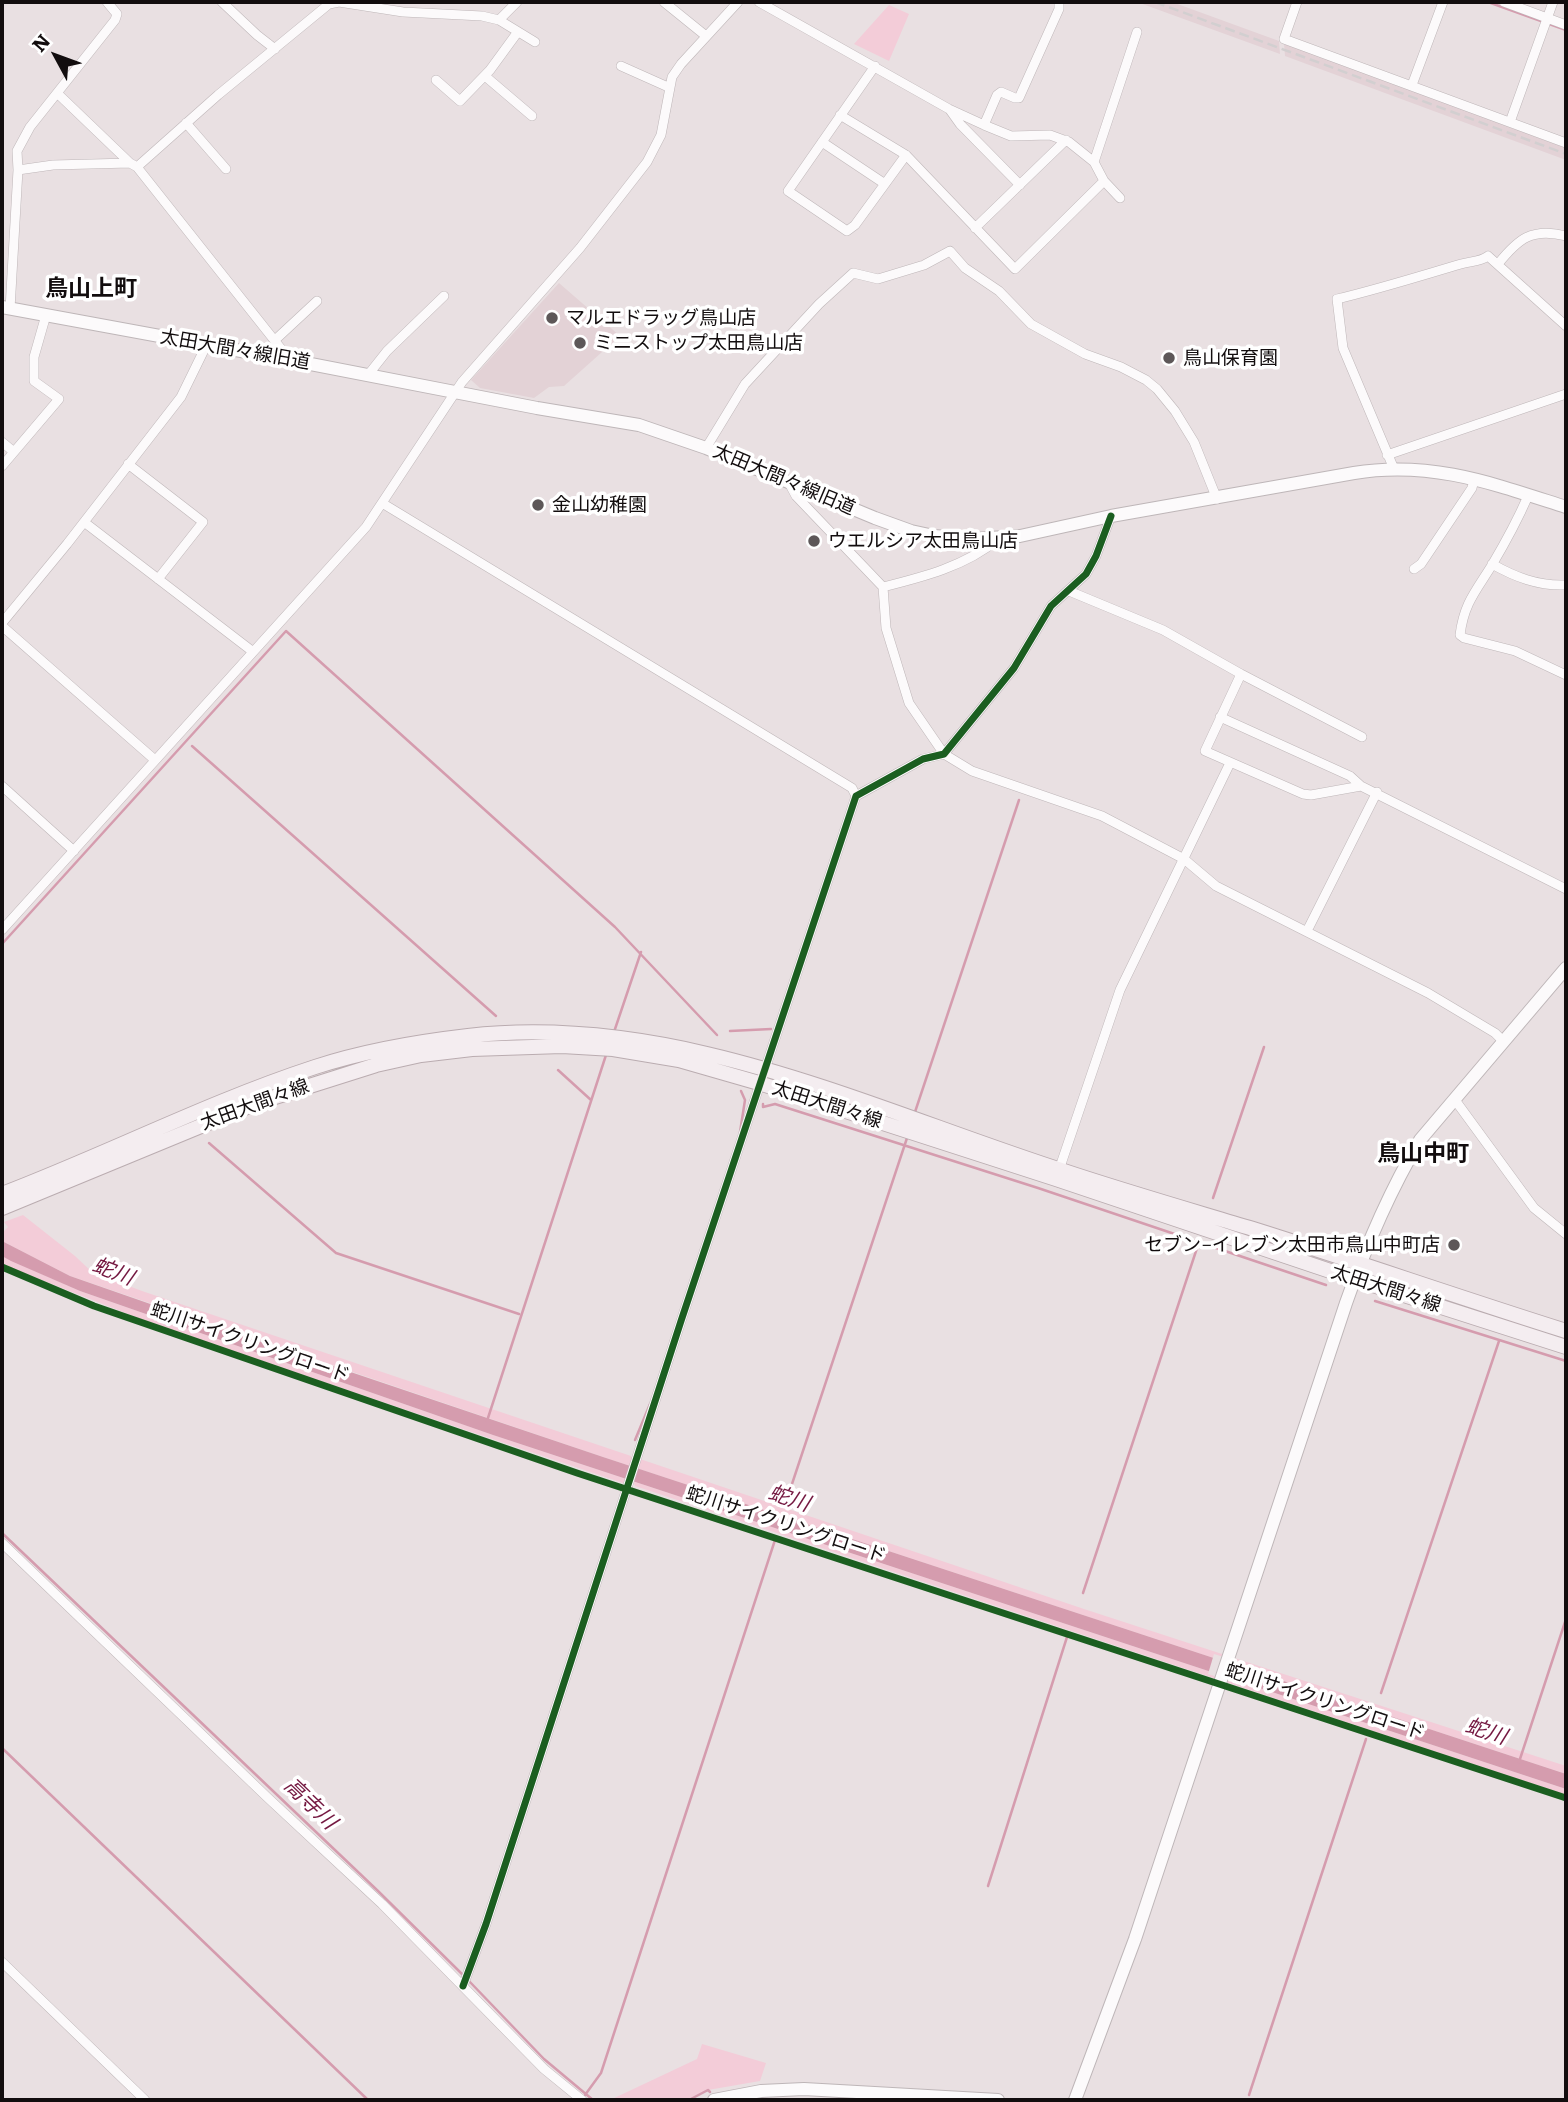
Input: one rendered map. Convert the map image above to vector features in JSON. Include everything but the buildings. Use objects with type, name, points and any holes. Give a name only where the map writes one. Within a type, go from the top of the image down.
[{"type":"main road","name":"太田大間々線","points":[[2,1194],[254,1089],[317,1067],[416,1044],[472,1036],[618,1036],[685,1047],[1056,1179],[1566,1347]]},
{"type":"main road","name":"太田大間々線","points":[[2,1208],[259,1102],[333,1077],[421,1055],[520,1046],[613,1049],[762,1076],[1566,1331]]},
{"type":"street","points":[[6,308],[18,170],[17,150],[30,127],[115,20],[117,14],[107,2]]},
{"type":"street","points":[[222,2],[275,49]]},
{"type":"street","points":[[18,170],[53,165],[133,165],[330,4],[339,2],[403,12],[471,15],[499,20],[535,42]]},
{"type":"street","points":[[499,20],[517,2]]},
{"type":"street","points":[[664,2],[706,36]]},
{"type":"street","points":[[2,930],[366,527],[455,391],[580,248],[648,162],[661,135],[668,87],[676,70],[738,2]]},
{"type":"street","points":[[759,2],[949,109],[984,125],[1011,136],[1050,135],[1066,140],[1094,162],[1104,181],[1120,198]]},
{"type":"street","points":[[984,125],[1000,92],[1019,98],[1059,9],[1059,2]]},
{"type":"street","points":[[1297,2],[1284,39],[1566,143]]},
{"type":"street","points":[[1412,85],[1443,2]]},
{"type":"street","points":[[1504,2],[1566,25]]},
{"type":"street","points":[[1510,122],[1553,2]]},
{"type":"street","points":[[1094,162],[1138,32]]},
{"type":"street","points":[[436,80],[460,101],[485,76],[517,33]]},
{"type":"street","points":[[621,66],[668,87]]},
{"type":"street","points":[[875,66],[788,191],[848,231],[906,155]]},
{"type":"street","points":[[485,76],[532,116]]},
{"type":"street","points":[[57,93],[133,165],[290,360]]},
{"type":"street","points":[[949,109],[960,124],[1020,185]]},
{"type":"street","points":[[840,116],[906,155],[1016,269],[1104,181]]},
{"type":"street","points":[[186,123],[226,169]]},
{"type":"street","points":[[975,228],[1066,140]]},
{"type":"street","points":[[822,142],[885,184]]},
{"type":"street","points":[[1497,264],[1514,244],[1525,237],[1548,234],[1566,236]]},
{"type":"street","points":[[706,448],[746,384],[819,304],[853,273],[878,279],[924,265],[950,251],[965,268],[999,291],[1031,324],[1085,354],[1138,375],[1157,389],[1175,411],[1194,442],[1217,499]]},
{"type":"street","points":[[1394,469],[1343,348],[1337,299],[1400,284],[1464,263],[1483,260],[1488,256],[1566,326]]},
{"type":"street","points":[[368,375],[387,351],[444,296]]},
{"type":"street","points":[[275,340],[317,301]]},
{"type":"street","name":"太田大間々線旧道","points":[[6,308],[639,425],[706,448],[911,531],[956,538],[998,539],[1111,516],[1360,472],[1394,469],[1437,471],[1475,479],[1566,507]]},
{"type":"street","points":[[2,466],[59,399],[34,381],[34,357],[46,315]]},
{"type":"street","points":[[155,760],[2,624],[181,397],[206,346]]},
{"type":"street","points":[[1387,455],[1566,394]]},
{"type":"street","points":[[2,442],[14,452]]},
{"type":"street","points":[[128,464],[203,522],[158,579]]},
{"type":"street","points":[[1414,569],[1421,564],[1472,488],[1475,479]]},
{"type":"street","points":[[789,483],[796,496],[883,587],[886,628],[909,703],[944,754],[972,771],[1102,816],[1184,859],[1216,886],[1428,993],[1504,1041]]},
{"type":"street","points":[[1528,496],[1463,614],[1460,635],[1516,651],[1566,675]]},
{"type":"street","points":[[382,503],[830,774],[852,788],[856,796]]},
{"type":"street","points":[[463,1986],[486,1924],[856,796],[923,759],[944,754],[1014,668],[1051,606],[1086,574],[1111,516]]},
{"type":"street","points":[[84,522],[253,651]]},
{"type":"street","points":[[883,587],[921,579],[943,570],[983,552],[998,539]]},
{"type":"street","points":[[1492,564],[1525,580],[1551,585],[1565,584]]},
{"type":"street","points":[[1069,591],[1163,629],[1241,674],[1362,737]]},
{"type":"street","points":[[1241,674],[1205,751],[1303,794],[1361,786]]},
{"type":"street","points":[[1220,717],[1350,776],[1361,786],[1566,889]]},
{"type":"street","points":[[1059,1170],[1120,990],[1230,763]]},
{"type":"street","points":[[2,786],[74,851]]},
{"type":"street","points":[[1307,931],[1377,792]]},
{"type":"street","points":[[1075,2100],[1135,1939],[1354,1279],[1376,1225],[1401,1171],[1420,1140],[1566,968]]},
{"type":"street","points":[[1455,1100],[1534,1208],[1566,1234]]},
{"type":"street","points":[[2,1543],[382,1905],[544,2069],[582,2100]]},
{"type":"street","points":[[2,1962],[145,2100]]},
{"type":"street","points":[[714,2100],[761,2091],[804,2089],[998,2100]]},
{"type":"shaded area","points":[[1137,2],[1172,2],[1279,41],[1280,54]]},
{"type":"shaded area","points":[[889,5],[909,14],[889,61],[854,44]]},
{"type":"shaded area","points":[[1284,43],[1566,148],[1566,160],[1285,56]]},
{"type":"shaded area","points":[[559,283],[620,336],[564,386],[549,387],[534,398],[480,388],[471,380]]},
{"type":"shaded area","points":[[23,1215],[92,1272],[142,1291],[631,1456],[632,1459],[643,1460],[1084,1609],[1566,1766],[1566,1774],[603,1457],[70,1276],[2,1241],[2,1233],[8,1227],[4,1222]]},
{"type":"shaded area","points":[[2,1241],[70,1276],[202,1322],[1566,1774],[1566,1789],[493,1435],[80,1291],[2,1256]]},
{"type":"shaded area","points":[[2,1256],[80,1291],[493,1435],[1566,1789],[1566,1795],[164,1328],[16,1270],[2,1263]]},
{"type":"shaded area","points":[[702,2044],[766,2063],[760,2081],[708,2090],[689,2100],[610,2100],[697,2059]]},
{"type":"pier","points":[[1214,1654],[1240,1662],[1233,1682],[1208,1674]]},
{"type":"waterway","points":[[1488,2],[1566,30]]},
{"type":"waterway","points":[[2,944],[286,631],[615,927],[717,1035]]},
{"type":"waterway","points":[[192,746],[496,1016]]},
{"type":"waterway","points":[[915,1112],[1019,800]]},
{"type":"waterway","points":[[614,1032],[641,952]]},
{"type":"waterway","points":[[730,1031],[771,1029]]},
{"type":"waterway","points":[[1213,1198],[1264,1047]]},
{"type":"waterway","points":[[487,1421],[606,1055]]},
{"type":"waterway","points":[[558,1070],[591,1100]]},
{"type":"waterway","points":[[740,1132],[745,1100],[741,1091]]},
{"type":"waterway","points":[[763,1104],[763,1107],[775,1104],[1038,1188],[1326,1285]]},
{"type":"waterway","name":"蛇川","points":[[787,1499],[908,1135]]},
{"type":"waterway","points":[[209,1143],[336,1253],[519,1314]]},
{"type":"waterway","points":[[1083,1593],[1199,1242]]},
{"type":"waterway","points":[[1375,1301],[1566,1361]]},
{"type":"waterway","points":[[1381,1693],[1499,1341]]},
{"type":"waterway","points":[[635,1440],[650,1404]]},
{"type":"waterway","name":"高寺川","points":[[2,1533],[464,1976]]},
{"type":"waterway","points":[[585,2095],[601,2073],[775,1540]]},
{"type":"waterway","points":[[1519,1762],[1566,1619]]},
{"type":"waterway","points":[[988,1886],[1067,1637]]},
{"type":"waterway","points":[[1249,2095],[1366,1739]]},
{"type":"waterway","points":[[2,1748],[368,2100]]},
{"type":"waterway","name":"高寺川","points":[[469,1981],[544,2059],[593,2100]]},
{"type":"waterway","name":"高寺川","points":[[689,2100],[708,2090],[710,2092]]},
{"type":"railway","points":[[1155,2],[1566,154]]},
{"type":"cycle path","points":[[463,1986],[486,1924],[681,1321],[856,796],[923,759],[944,754],[1014,668],[1051,606],[1086,574],[1111,516]]},
{"type":"cycle path","name":"蛇川サイクリングロード","points":[[2,1267],[94,1306],[577,1473],[1566,1798]]},
{"type":"place","name":"マルエドラッグ鳥山店","points":[[552,318]]},
{"type":"place","name":"ミニストップ太田鳥山店","points":[[580,343]]},
{"type":"place","name":"鳥山保育園","points":[[1169,358]]},
{"type":"place","name":"金山幼稚園","points":[[538,505]]},
{"type":"place","name":"ウエルシア太田鳥山店","points":[[814,541]]},
{"type":"place","name":"セブン−イレブン太田市鳥山中町店","points":[[1454,1245]]},
{"type":"district","name":"鳥山上町","points":[[91,289]]},
{"type":"district","name":"鳥山中町","points":[[1423,1154]]}]
